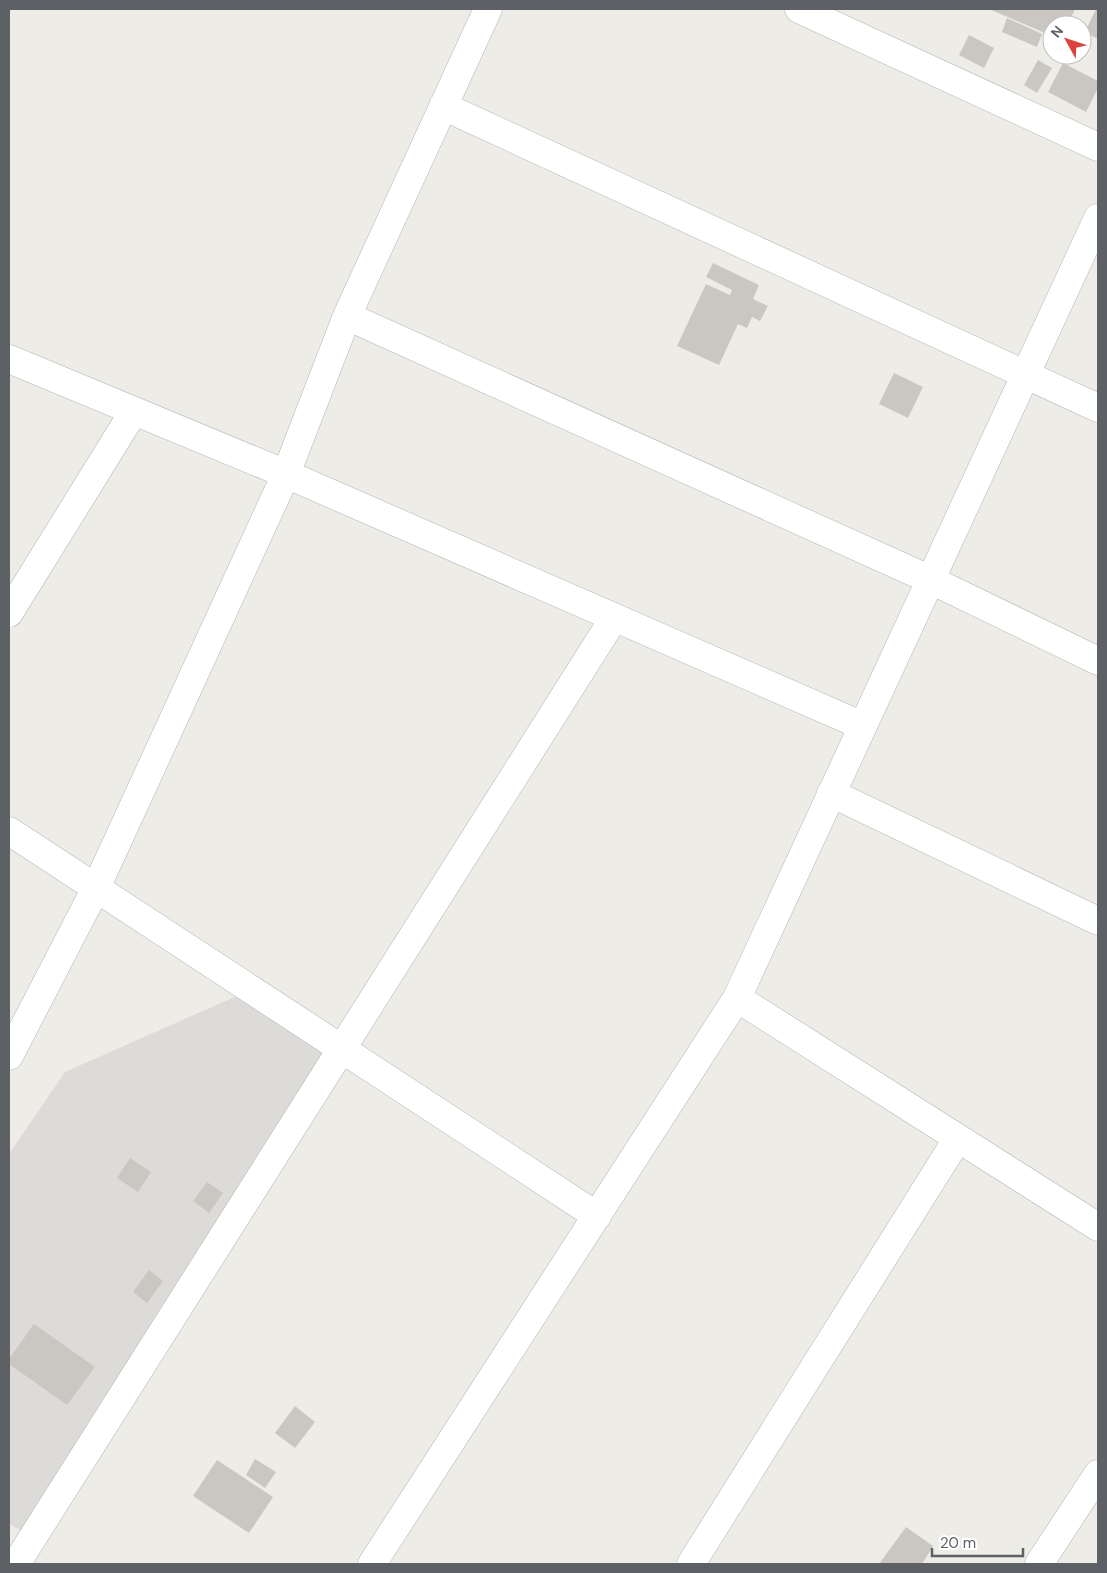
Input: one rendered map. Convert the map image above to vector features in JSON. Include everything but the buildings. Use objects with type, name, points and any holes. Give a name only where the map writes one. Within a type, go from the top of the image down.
[{"type":"street","points":[[9,1056],[96,888],[286,474],[347,316],[488,9]]},
{"type":"street","points":[[799,9],[1098,147]]},
{"type":"street","points":[[443,106],[1098,408]]},
{"type":"street","points":[[372,1564],[737,998],[1098,218]]},
{"type":"street","points":[[347,316],[931,580],[1098,661]]},
{"type":"street","points":[[9,359],[286,474],[863,726]]},
{"type":"street","points":[[9,613],[134,411]]},
{"type":"street","points":[[16,1564],[614,618]]},
{"type":"street","points":[[831,793],[1098,921]]},
{"type":"street","points":[[9,831],[597,1216]]},
{"type":"street","points":[[737,998],[1098,1227]]},
{"type":"street","points":[[691,1564],[958,1138]]},
{"type":"street","points":[[1039,1564],[1098,1474]]},
{"type":"shaded area","points":[[257,987],[335,1044],[26,1533],[9,1524],[9,1154],[65,1072]]}]
